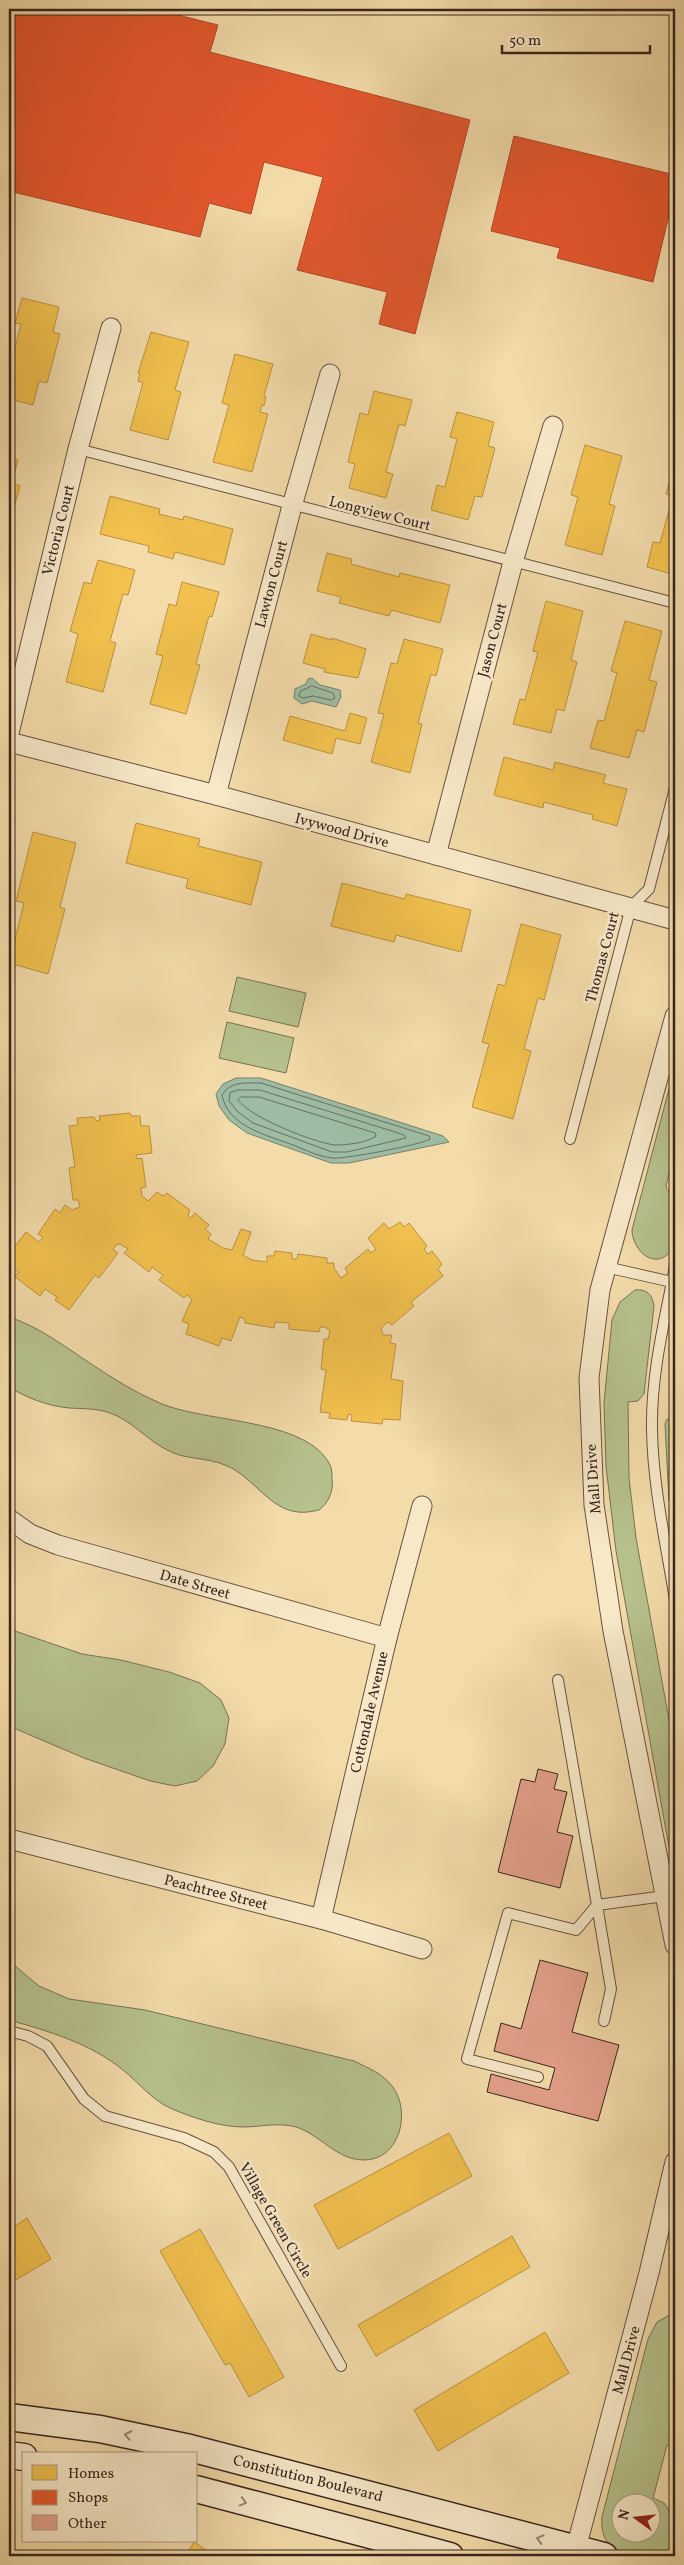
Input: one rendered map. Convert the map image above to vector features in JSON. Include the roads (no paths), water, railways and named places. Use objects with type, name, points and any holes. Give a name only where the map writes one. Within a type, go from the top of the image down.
[{"type":"street","name":"Victoria Court","points":[[9,733],[78,449],[111,328]]},
{"type":"street","name":"Lawton Court","points":[[216,795],[292,506],[330,374]]},
{"type":"street","name":"Jason Court","points":[[436,855],[513,562],[553,426]]},
{"type":"street","name":"Ivywood Drive","points":[[9,742],[216,795],[675,920]]},
{"type":"street","name":"Mall Drive","points":[[675,1016],[606,1267],[598,1308],[589,1378],[594,1505],[613,1631],[670,1896],[675,1945]]},
{"type":"street","name":"Cottondale Avenue","points":[[321,1919],[387,1638],[422,1506]]},
{"type":"street","name":"Date Street","points":[[9,1519],[30,1534],[58,1545],[387,1638]]},
{"type":"street","name":"Peachtree Street","points":[[9,1839],[321,1919],[422,1949]]},
{"type":"street","name":"Mall Drive","points":[[575,2552],[649,2273],[675,2162]]},
{"type":"street","name":"Constitution Boulevard","points":[[9,2417],[100,2429],[190,2448],[575,2552],[604,2556]]},
{"type":"street","points":[[9,2455],[22,2458]]},
{"type":"street","points":[[198,2490],[450,2556]]},
{"type":"lane","name":"Longview Court","points":[[78,449],[292,506],[675,603]]},
{"type":"lane","name":"Thomas Court","points":[[570,1139],[631,907],[650,889],[675,788]]},
{"type":"lane","points":[[675,1265],[674,1282],[658,1354],[652,1431],[661,1513],[675,1600]]},
{"type":"lane","points":[[606,1267],[674,1282]]},
{"type":"lane","points":[[558,1680],[611,1989],[604,2021]]},
{"type":"lane","points":[[538,2077],[467,2059],[508,1913],[576,1930],[597,1905],[670,1896]]},
{"type":"lane","name":"Village Green Circle","points":[[9,2031],[28,2036],[47,2046],[84,2099],[105,2116],[184,2138],[214,2152],[229,2167],[341,2366]]},
{"type":"water","points":[[312,678],[320,685],[340,690],[341,697],[336,707],[312,701],[302,704],[294,698],[295,689],[306,684],[308,679]]},
{"type":"water","points":[[236,1078],[261,1078],[443,1136],[449,1142],[349,1163],[331,1163],[247,1133],[229,1120],[219,1106],[216,1094],[223,1084]]}]
